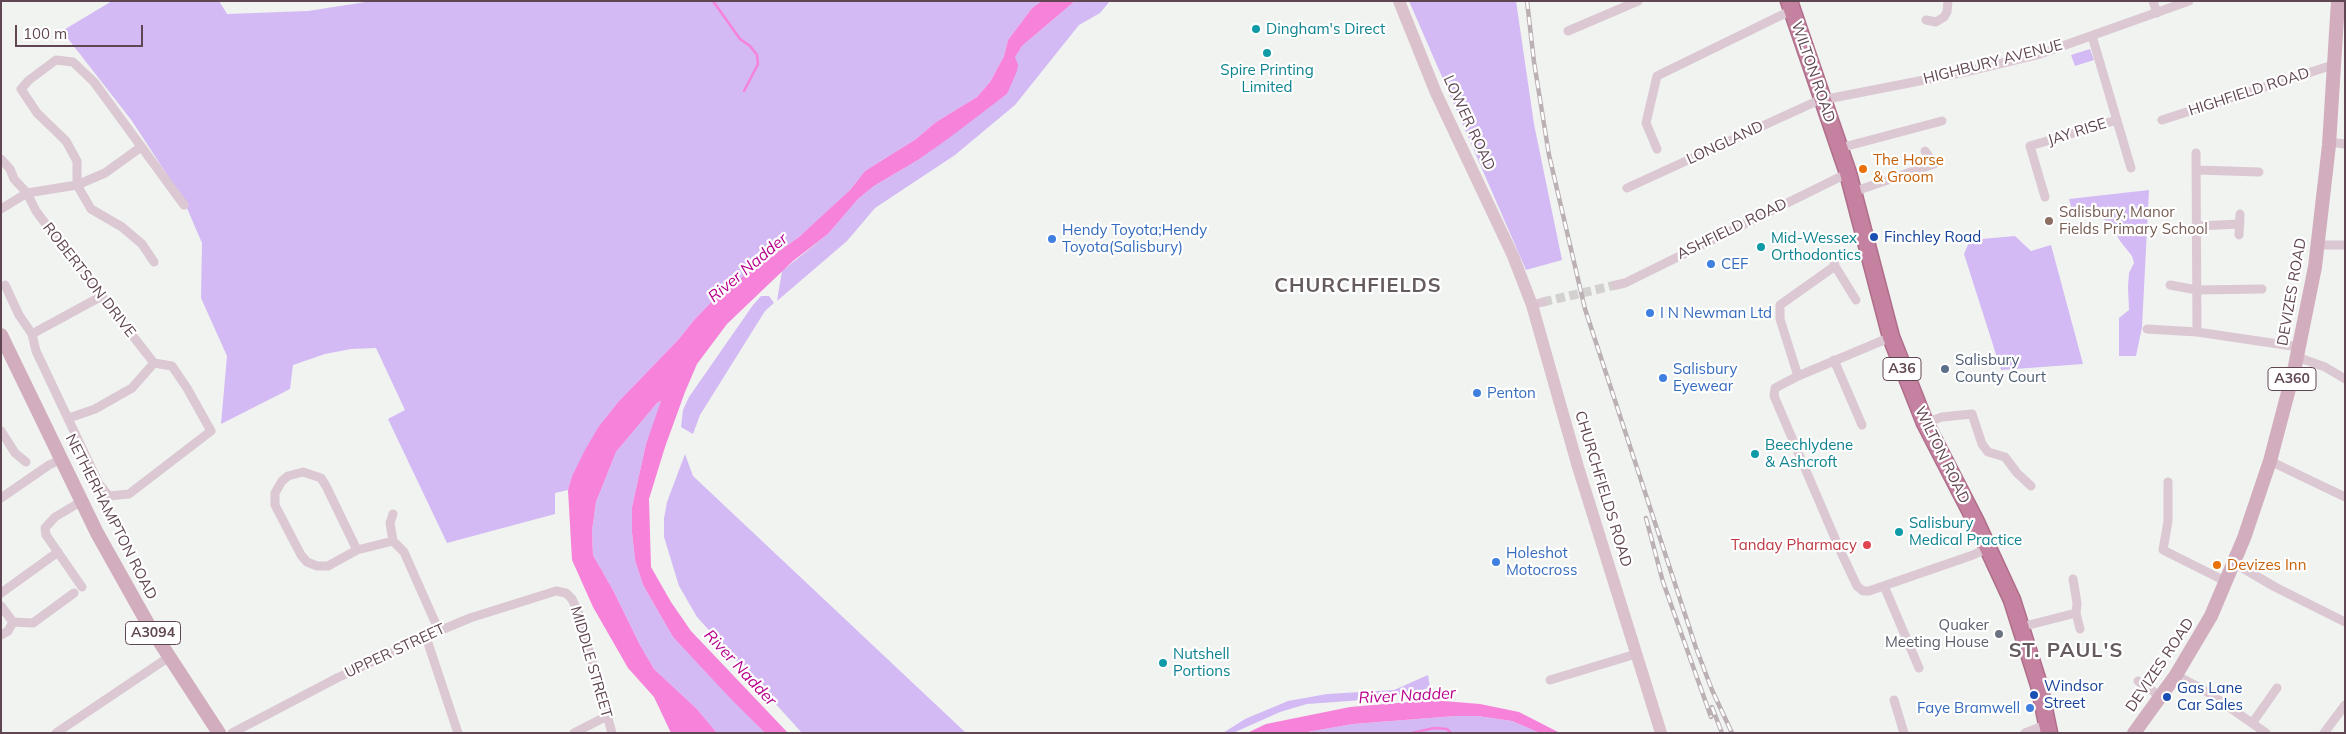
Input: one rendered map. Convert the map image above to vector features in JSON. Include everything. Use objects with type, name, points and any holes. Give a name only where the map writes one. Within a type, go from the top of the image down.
[{"type":"highway","name":"WILTON ROAD","points":[[1790,6],[1848,174],[1890,337],[1925,423],[1988,548],[2022,627],[2049,728]]},
{"type":"main road","name":"DEVIZES ROAD","points":[[2134,733],[2176,675],[2206,627],[2227,582],[2270,461],[2298,352],[2318,245],[2336,64],[2338,1]]},
{"type":"main road","name":"NETHERHAMPTON ROAD","points":[[1,335],[82,501],[130,593],[168,657],[219,733]]},
{"type":"street","name":"LOWER ROAD","points":[[1399,1],[1436,93],[1513,256]]},
{"type":"street","points":[[1568,31],[1638,1]]},
{"type":"street","points":[[1926,20],[1936,22],[1944,17],[1948,1]]},
{"type":"street","points":[[2153,1],[2157,12]]},
{"type":"street","name":"HIGHBURY AVENUE","points":[[1823,100],[1965,72],[2040,54],[2189,1]]},
{"type":"street","points":[[1657,148],[1646,123],[1657,76],[1790,6]]},
{"type":"street","name":"JAY RISE","points":[[2092,36],[2131,168]]},
{"type":"street","points":[[154,262],[142,244],[129,232],[91,209],[77,185],[77,162],[66,141],[36,113],[21,89],[29,80],[56,60],[73,62],[94,82],[184,205]]},
{"type":"street","name":"HIGHFIELD ROAD","points":[[2162,120],[2336,64]]},
{"type":"street","name":"LONGLAND","points":[[1627,188],[1823,100]]},
{"type":"street","name":"JAY RISE","points":[[2045,197],[2030,146],[2117,120]]},
{"type":"street","points":[[1840,148],[1942,121]]},
{"type":"street","points":[[2329,142],[2345,144]]},
{"type":"street","points":[[1,209],[28,193],[77,185],[105,173],[141,147]]},
{"type":"street","points":[[1853,192],[1934,164],[1925,151]]},
{"type":"street","points":[[2196,153],[2197,332]]},
{"type":"street","name":"ROBERTSON DRIVE","points":[[1,160],[10,169],[14,179],[28,193],[36,211],[100,297],[154,363]]},
{"type":"street","points":[[2196,170],[2259,172]]},
{"type":"street","name":"ASHFIELD ROAD","points":[[1616,286],[1848,174]]},
{"type":"street","points":[[2239,235],[2240,214]]},
{"type":"street","points":[[2196,226],[2240,224]]},
{"type":"street","points":[[2318,245],[2345,245]]},
{"type":"street","name":"CHURCHFIELDS ROAD","points":[[1513,256],[1537,304],[1571,444],[1660,733]]},
{"type":"street","points":[[1833,256],[1835,266],[1856,300]]},
{"type":"street","points":[[1798,376],[1780,319],[1780,305],[1835,266]]},
{"type":"street","points":[[4,285],[19,315],[32,334],[36,351],[99,484],[109,496],[129,494],[211,431],[187,388],[172,366],[154,363],[132,388],[95,409],[69,418]]},
{"type":"street","points":[[2170,286],[2197,290],[2262,289]]},
{"type":"street","points":[[32,334],[100,297]]},
{"type":"street","points":[[2147,329],[2197,332],[2298,352],[2345,379]]},
{"type":"street","points":[[1890,337],[1834,360],[1775,388],[1774,396],[1857,586],[1863,591],[1869,591],[1988,548]]},
{"type":"street","points":[[1834,360],[1862,425]]},
{"type":"street","points":[[1925,423],[1942,417],[1972,414],[1976,432],[1988,452],[2005,457],[2017,473],[2031,486]]},
{"type":"street","points":[[1,431],[15,453],[26,462]]},
{"type":"street","points":[[1,498],[49,465],[62,459]]},
{"type":"street","points":[[2270,461],[2345,497]]},
{"type":"street","points":[[357,550],[321,478],[303,472],[288,476],[282,481],[275,493],[275,505],[301,555],[307,562],[317,566],[328,566],[357,550],[393,541]]},
{"type":"street","points":[[2168,482],[2168,521],[2163,550],[2227,582]]},
{"type":"street","points":[[82,501],[55,517],[45,528],[46,535],[82,587]]},
{"type":"street","points":[[393,514],[390,523],[393,541],[404,552],[439,631]]},
{"type":"street","points":[[1,593],[58,552]]},
{"type":"street","points":[[2234,563],[2275,587],[2345,622]]},
{"type":"street","points":[[2073,579],[2078,603],[2076,613],[2080,629]]},
{"type":"street","points":[[1884,586],[1919,668]]},
{"type":"street","name":"UPPER STREET","points":[[232,733],[322,685],[470,618],[556,591],[566,593]]},
{"type":"street","name":"MIDDLE STREET","points":[[566,593],[572,598],[580,614],[612,733]]},
{"type":"street","points":[[13,622],[33,622],[74,594]]},
{"type":"street","points":[[1,606],[13,622]]},
{"type":"street","points":[[2022,627],[2076,613]]},
{"type":"street","points":[[1,636],[8,631],[13,622]]},
{"type":"street","points":[[426,637],[458,733]]},
{"type":"street","points":[[1550,680],[1636,654]]},
{"type":"street","points":[[56,733],[168,657]]},
{"type":"street","points":[[2176,675],[2209,693],[2253,722],[2266,733]]},
{"type":"street","points":[[2138,681],[2160,696]]},
{"type":"street","points":[[2253,722],[2277,688]]},
{"type":"street","points":[[1894,700],[1904,733]]},
{"type":"street","points":[[2324,733],[2345,705]]},
{"type":"street","points":[[574,733],[607,716]]},
{"type":"street","points":[[2025,733],[2049,728]]},
{"type":"shaded area","points":[[112,1],[219,1],[227,14],[308,11],[372,1],[1042,1],[1032,8],[1008,40],[1004,56],[990,82],[977,97],[936,122],[916,139],[865,171],[850,190],[799,237],[722,291],[694,320],[678,340],[619,401],[599,426],[572,476],[568,490],[555,493],[555,514],[447,543],[388,419],[405,410],[376,348],[351,349],[325,354],[293,365],[290,389],[221,424],[227,356],[201,298],[202,243],[183,199],[132,121],[62,31]]},
{"type":"shaded area","points":[[1042,1],[1075,1],[1022,46],[1015,57],[1018,65],[1017,71],[1007,94],[918,160],[874,186],[858,199],[828,234],[793,261],[727,324],[697,364],[665,447],[649,499],[651,567],[671,602],[691,631],[788,733],[765,733],[730,698],[673,637],[643,585],[635,560],[632,507],[646,444],[661,401],[657,403],[616,452],[596,502],[592,531],[593,555],[654,669],[697,709],[717,733],[671,733],[654,697],[628,668],[593,607],[572,560],[568,490],[572,476],[585,450],[599,426],[619,401],[722,291],[799,237],[850,190],[865,171],[916,139],[936,122],[977,97],[990,82],[1004,56],[1008,40],[1032,8]]},
{"type":"shaded area","points":[[1075,1],[1110,1],[1100,13],[1079,25],[1015,105],[955,155],[875,208],[847,241],[777,301],[782,271],[828,234],[858,199],[874,186],[918,160],[1007,94],[1014,57],[1022,46]]},
{"type":"shaded area","points":[[1409,1],[1516,1],[1534,124],[1562,260],[1526,270]]},
{"type":"shaded area","points":[[2090,49],[2094,60],[2075,66],[2071,55]]},
{"type":"shaded area","points":[[2149,190],[2142,327],[2136,356],[2119,356],[2119,318],[2129,310],[2129,273],[2134,263],[2132,256],[2120,241],[2110,223],[2091,212],[2073,214],[2069,199]]},
{"type":"shaded area","points":[[2015,236],[2031,251],[2051,245],[2083,364],[2001,370],[1964,254],[1970,240]]},
{"type":"shaded area","points":[[761,296],[769,296],[774,303],[765,311],[700,415],[693,434],[681,427],[683,410],[689,397]]},
{"type":"shaded area","points":[[662,401],[646,444],[632,507],[635,560],[643,585],[673,637],[765,733],[717,733],[697,709],[654,669],[593,555],[592,531],[596,502],[616,452],[657,403]]},
{"type":"shaded area","points":[[685,454],[693,476],[966,733],[802,733],[697,617],[679,586],[664,537],[664,518],[667,502]]},
{"type":"shaded area","points":[[1428,675],[1430,687],[1420,691],[1363,700],[1307,704],[1280,712],[1233,733],[1223,733],[1245,719],[1288,701],[1327,694],[1394,690]]},
{"type":"shaded area","points":[[1432,700],[1480,704],[1519,712],[1560,733],[1540,733],[1512,721],[1477,716],[1456,716],[1353,724],[1302,733],[1247,733],[1266,724],[1350,707]]},
{"type":"shaded area","points":[[1477,716],[1512,721],[1540,733],[1302,733],[1353,724]]},
{"type":"waterway","points":[[713,1],[740,39],[750,46],[757,55],[758,64],[744,91]]},
{"type":"waterway","points":[[1412,733],[1434,728],[1447,729],[1451,733]]},
{"type":"tunnel","points":[[1543,302],[1616,285]]},
{"type":"railway","points":[[1527,1],[1534,62],[1549,155],[1585,309],[1696,648],[1712,690],[1732,733]]},
{"type":"railway","points":[[1646,518],[1663,582],[1711,717]]},
{"type":"railway","points":[[1712,707],[1722,733]]},
{"type":"place","name":"Dingham's Direct","points":[[1256,29]]},
{"type":"place","name":"Spire Printing Limited","points":[[1267,53]]},
{"type":"place","name":"The Horse & Groom","points":[[1863,169]]},
{"type":"place","name":"Salisbury, Manor Fields Primary School","points":[[2049,221]]},
{"type":"place","name":"Finchley Road","points":[[1874,237]]},
{"type":"place","name":"Hendy Toyota;Hendy Toyota(Salisbury)","points":[[1052,239]]},
{"type":"place","name":"Mid-Wessex Orthodontics","points":[[1761,247]]},
{"type":"place","name":"CEF","points":[[1711,264]]},
{"type":"place","name":"I N Newman Ltd","points":[[1650,313]]},
{"type":"place","name":"Salisbury County Court","points":[[1945,369]]},
{"type":"place","name":"Salisbury Eyewear","points":[[1663,378]]},
{"type":"place","name":"Penton","points":[[1477,393]]},
{"type":"place","name":"Beechlydene & Ashcroft","points":[[1755,454]]},
{"type":"place","name":"Salisbury Medical Practice","points":[[1899,532]]},
{"type":"place","name":"Tanday Pharmacy","points":[[1867,545]]},
{"type":"place","name":"Holeshot Motocross","points":[[1496,562]]},
{"type":"place","name":"Devizes Inn","points":[[2217,565]]},
{"type":"place","name":"Quaker Meeting House","points":[[1999,634]]},
{"type":"place","name":"Nutshell Portions","points":[[1163,663]]},
{"type":"place","name":"Windsor Street","points":[[2034,695]]},
{"type":"place","name":"Gas Lane Car Sales","points":[[2167,697]]},
{"type":"place","name":"Faye Bramwell","points":[[2030,708]]},
{"type":"district","name":"CHURCHFIELDS","points":[[1358,286]]},
{"type":"district","name":"ST. PAUL'S","points":[[2066,651]]},
{"type":"water label","name":"River Nadder","points":[[748,268]]},
{"type":"water label","name":"River Nadder","points":[[740,668]]},
{"type":"water label","name":"River Nadder","points":[[1407,696]]}]
